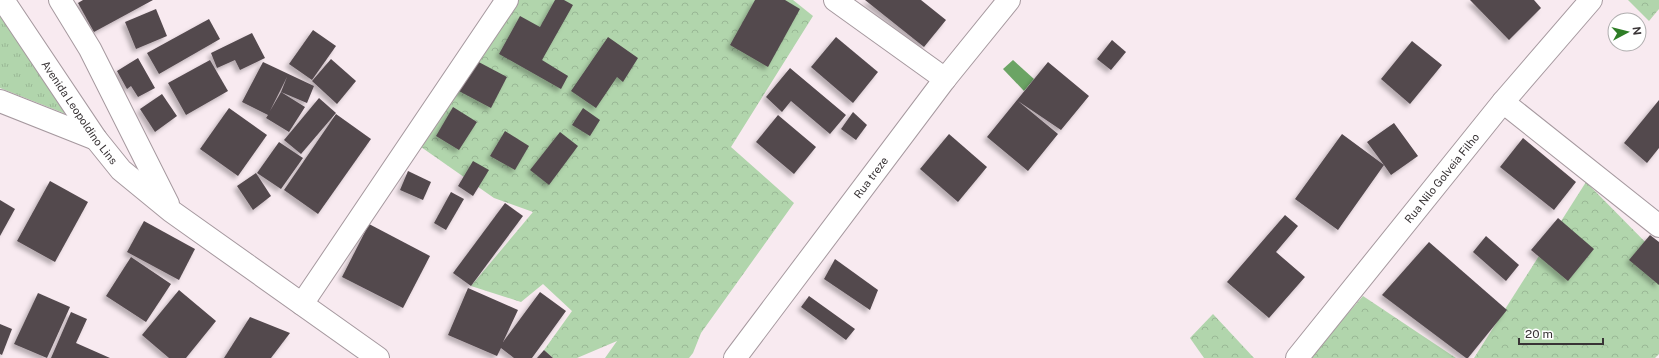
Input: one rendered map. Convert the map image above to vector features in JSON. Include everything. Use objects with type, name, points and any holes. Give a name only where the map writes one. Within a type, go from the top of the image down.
[{"type":"street","name":"Avenida Leopoldino Lins","points":[[3,0],[96,139],[121,170],[171,211],[378,358]]},
{"type":"street","name":"Avenida Leopoldino Lins","points":[[60,0],[90,49],[171,211]]},
{"type":"street","points":[[302,304],[507,0]]},
{"type":"street","points":[[835,0],[945,79]]},
{"type":"street","name":"Rua treze","points":[[735,358],[945,79],[1009,0]]},
{"type":"street","name":"Rua Nilo Golveia Filho","points":[[1297,358],[1503,102],[1590,0]]},
{"type":"street","points":[[0,101],[96,139]]},
{"type":"street","points":[[1503,102],[1659,226]]},
{"type":"green space","points":[[518,0],[793,0],[813,16],[731,147],[794,203],[701,333],[693,353],[689,358],[605,358],[617,341],[577,358],[553,358],[544,350],[572,311],[543,284],[521,302],[471,286],[533,212],[494,198],[421,147]]},
{"type":"green space","points":[[1628,0],[1659,0],[1659,9],[1649,21],[1647,19],[1647,12],[1640,12]]},
{"type":"green space","points":[[0,2],[71,116],[0,88]]},
{"type":"green space","points":[[1586,182],[1659,256],[1659,354],[1655,358],[1474,358]]},
{"type":"green space","points":[[1363,296],[1456,358],[1309,358]]},
{"type":"green space","points":[[1213,314],[1254,358],[1204,358],[1190,338]]},
{"type":"shaded area","points":[[1013,60],[1034,79],[1024,91],[1003,69]]},
{"type":"building","points":[[83,0],[153,0],[94,32],[78,3]]},
{"type":"building","points":[[555,0],[564,0],[573,5],[542,60],[568,76],[561,89],[499,54],[520,16],[540,27]]},
{"type":"building","points":[[755,0],[785,0],[800,9],[768,67],[730,45]]},
{"type":"building","points":[[865,0],[921,0],[946,20],[924,47]]},
{"type":"building","points":[[1470,0],[1534,0],[1541,8],[1509,40]]},
{"type":"building","points":[[156,9],[167,36],[136,49],[125,22]]},
{"type":"building","points":[[209,19],[220,39],[159,74],[147,53]]},
{"type":"building","points":[[313,30],[336,46],[312,80],[289,64]]},
{"type":"building","points":[[252,33],[265,58],[240,70],[235,60],[217,68],[211,53]]},
{"type":"building","points":[[608,37],[638,58],[623,82],[617,77],[596,108],[571,91]]},
{"type":"building","points":[[836,37],[878,72],[853,103],[811,67]]},
{"type":"building","points":[[1112,40],[1126,52],[1111,70],[1097,59]]},
{"type":"building","points":[[1412,41],[1442,65],[1410,104],[1381,79]]},
{"type":"building","points":[[138,58],[155,88],[138,97],[131,86],[127,89],[117,71]]},
{"type":"building","points":[[331,59],[356,81],[337,104],[312,81]]},
{"type":"building","points":[[473,59],[507,77],[491,108],[457,90]]},
{"type":"building","points":[[210,60],[228,91],[186,115],[168,83]]},
{"type":"building","points":[[263,62],[314,86],[307,103],[281,92],[305,107],[289,132],[266,118],[268,115],[242,102]],"holes":[[[287,77],[281,92],[270,111]]]},
{"type":"building","points":[[1048,62],[1089,96],[1061,130],[1018,101],[1058,134],[1028,171],[987,137]]},
{"type":"building","points":[[790,68],[846,115],[830,134],[791,101],[782,112],[766,97]]},
{"type":"building","points":[[162,94],[177,116],[155,132],[140,109]]},
{"type":"building","points":[[319,98],[336,113],[301,154],[284,140]]},
{"type":"building","points":[[1659,100],[1659,148],[1647,163],[1624,143]]},
{"type":"building","points":[[453,107],[477,122],[459,150],[436,136]]},
{"type":"building","points":[[229,108],[267,135],[238,176],[200,149]]},
{"type":"building","points":[[583,108],[600,120],[590,136],[572,125]]},
{"type":"building","points":[[853,112],[867,125],[856,140],[841,129]]},
{"type":"building","points":[[336,114],[371,139],[318,214],[284,190]]},
{"type":"building","points":[[778,115],[816,147],[794,174],[756,142]]},
{"type":"building","points":[[1394,123],[1418,156],[1391,175],[1367,142]]},
{"type":"building","points":[[505,131],[529,146],[515,170],[490,156]]},
{"type":"building","points":[[560,132],[578,146],[549,185],[530,170]]},
{"type":"building","points":[[949,134],[987,167],[958,202],[920,169]]},
{"type":"building","points":[[1342,134],[1384,165],[1338,230],[1295,199]]},
{"type":"building","points":[[1523,138],[1576,182],[1554,210],[1500,167]]},
{"type":"building","points":[[279,142],[303,158],[281,189],[257,173]]},
{"type":"building","points":[[473,161],[489,170],[473,196],[458,186]]},
{"type":"building","points":[[408,171],[431,182],[423,200],[400,190]]},
{"type":"building","points":[[256,173],[271,196],[253,210],[237,186]]},
{"type":"building","points":[[50,181],[88,202],[55,262],[17,241]]},
{"type":"building","points":[[451,192],[464,199],[446,230],[434,223]]},
{"type":"building","points":[[0,200],[15,209],[0,236]]},
{"type":"building","points":[[505,203],[523,216],[471,286],[453,273]]},
{"type":"building","points":[[1285,215],[1298,226],[1276,252],[1305,277],[1269,318],[1227,282]]},
{"type":"building","points":[[1558,218],[1594,249],[1568,281],[1531,250]]},
{"type":"building","points":[[144,221],[195,249],[179,280],[127,252]]},
{"type":"building","points":[[369,224],[430,256],[403,308],[342,277]]},
{"type":"building","points":[[1650,235],[1659,242],[1659,285],[1629,260]]},
{"type":"building","points":[[1486,236],[1519,265],[1506,281],[1473,252]]},
{"type":"building","points":[[1429,242],[1507,310],[1468,358],[1382,295]]},
{"type":"building","points":[[131,257],[171,284],[146,322],[106,296]]},
{"type":"building","points":[[835,259],[878,290],[870,310],[824,279]]},
{"type":"building","points":[[468,288],[518,310],[503,342],[540,292],[566,311],[532,358],[514,358],[501,348],[497,356],[448,335]]},
{"type":"building","points":[[179,290],[216,321],[186,358],[169,358],[142,335]]},
{"type":"building","points":[[38,293],[70,307],[47,358],[14,344]]},
{"type":"building","points":[[809,296],[855,329],[846,340],[801,307]]},
{"type":"building","points":[[71,312],[87,319],[76,343],[110,358],[51,358]]},
{"type":"building","points":[[250,317],[290,333],[271,358],[224,358]]},
{"type":"building","points":[[0,324],[12,329],[2,355],[0,354]]},
{"type":"building","points":[[544,350],[553,358],[537,358]]}]
